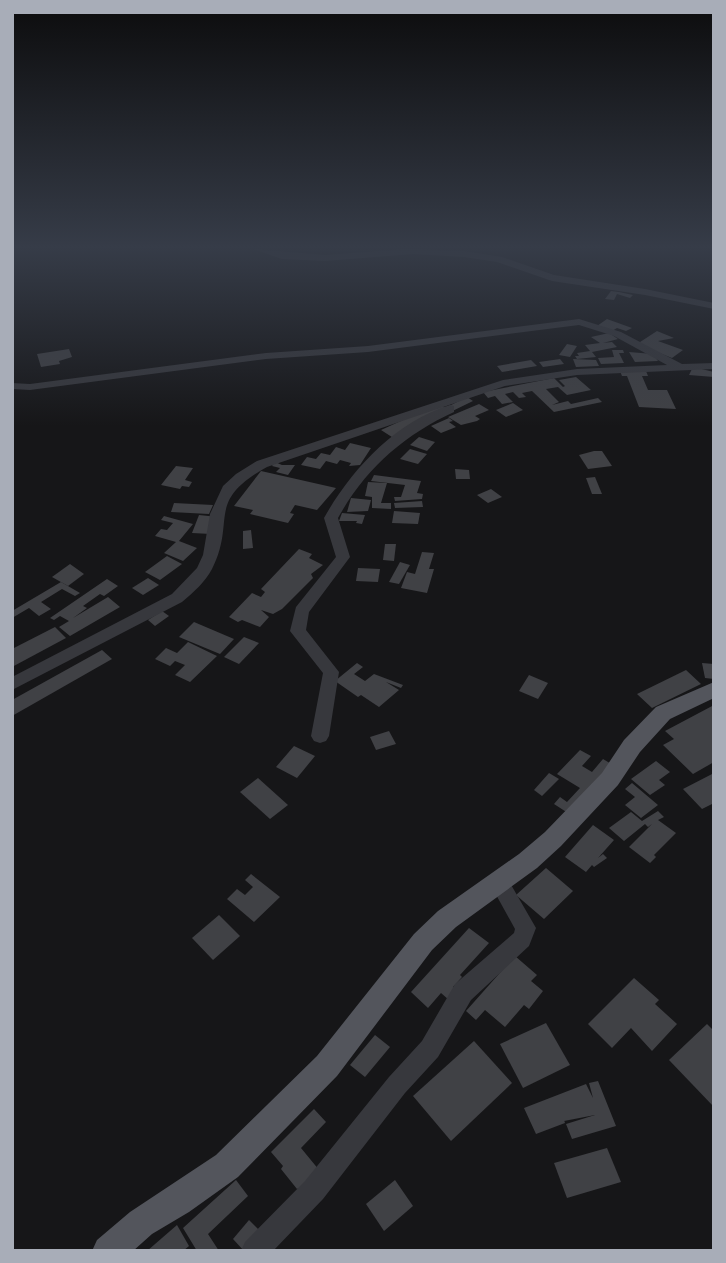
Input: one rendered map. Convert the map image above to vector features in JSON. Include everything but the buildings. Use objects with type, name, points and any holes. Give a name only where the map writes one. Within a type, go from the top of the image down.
[{"type":"main road","points":[[108,1251],[141,1223],[178,1201],[227,1166],[327,1066],[423,942],[447,919],[528,861],[580,813],[610,779],[632,746],[663,713],[714,689]]},
{"type":"street","points":[[12,386],[30,387],[266,356],[368,349],[579,322],[592,324],[632,341],[678,366]]},
{"type":"street","points":[[12,684],[177,598],[193,586],[206,570],[212,552],[217,517],[229,487],[241,475],[262,464],[476,392],[539,377],[678,366],[714,366]]},
{"type":"street","points":[[320,736],[331,673],[298,631],[301,611],[343,557],[331,518],[344,491],[391,444],[433,416],[479,397],[476,392]]},
{"type":"street","points":[[254,1251],[313,1190],[397,1085],[430,1049],[463,992],[522,939],[526,928],[499,882]]}]
